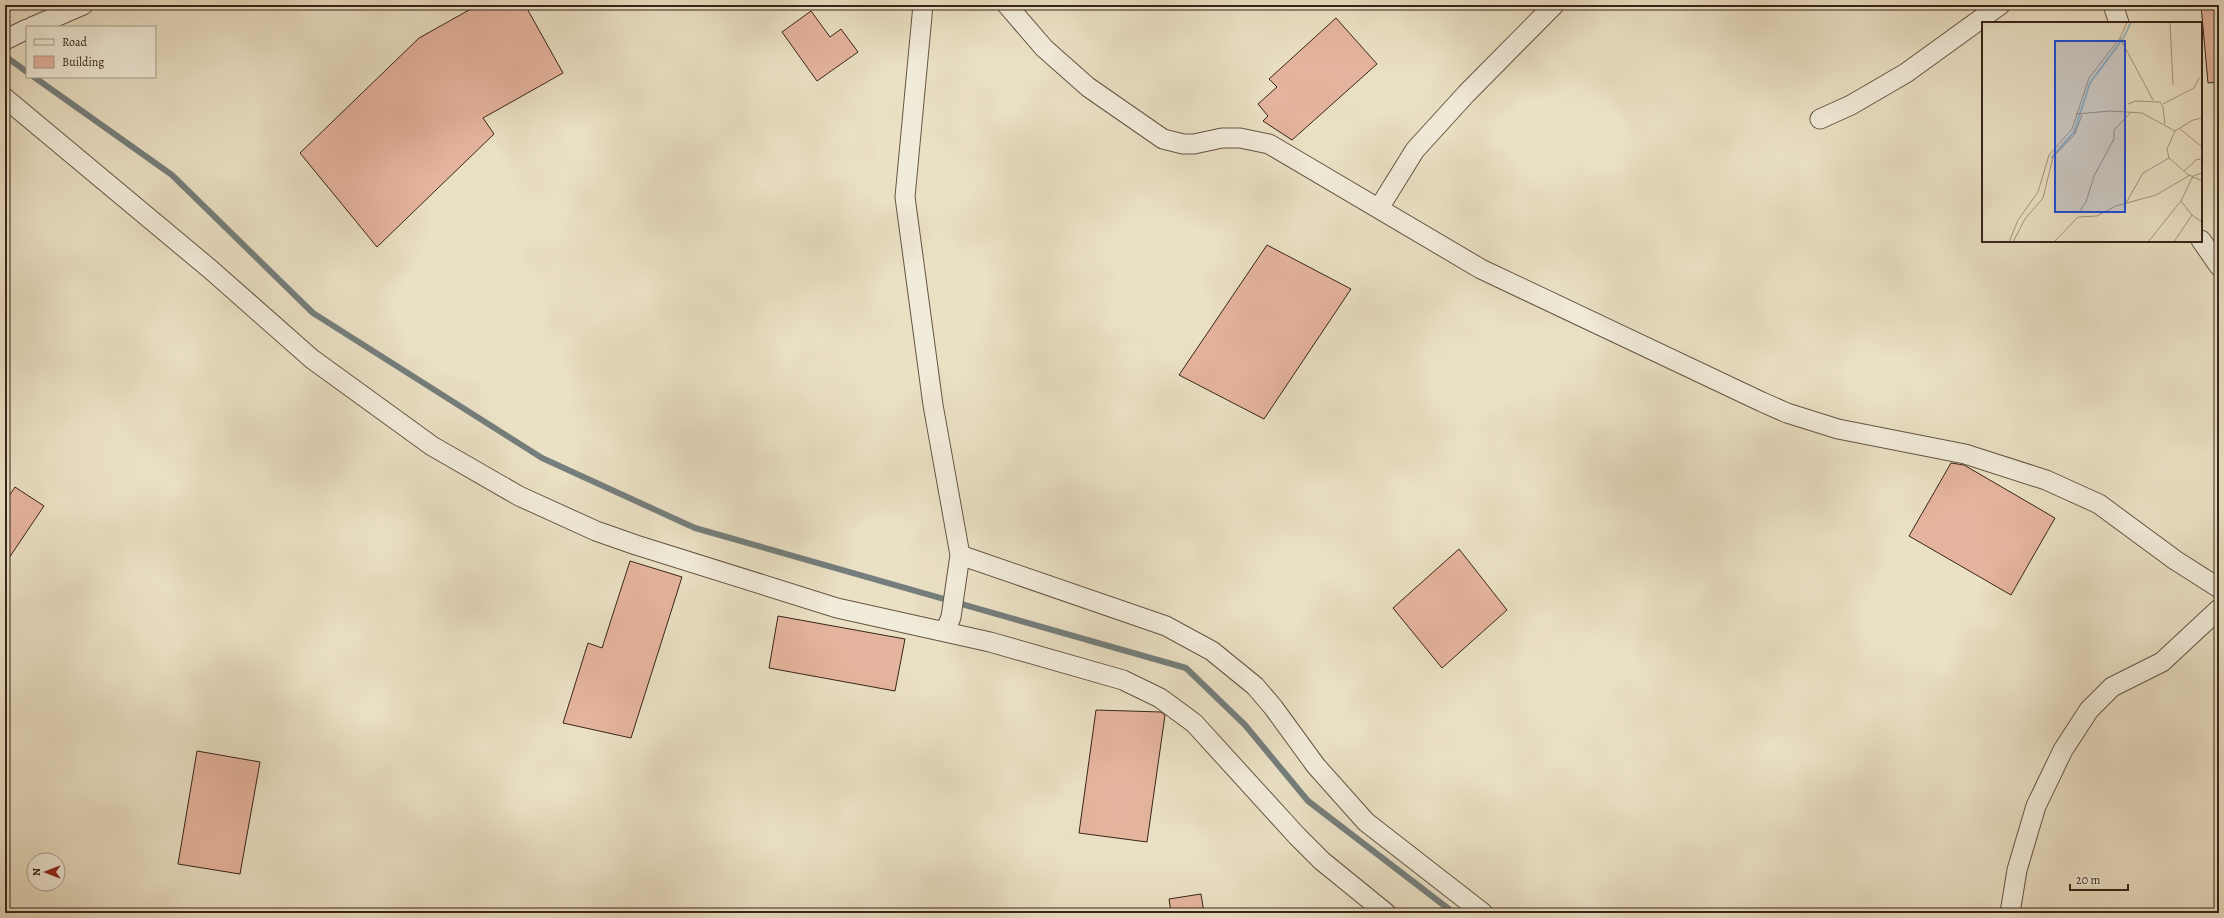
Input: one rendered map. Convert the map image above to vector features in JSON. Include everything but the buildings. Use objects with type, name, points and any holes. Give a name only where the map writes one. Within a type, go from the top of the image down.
[{"type":"street","points":[[34,26],[83,5]]},
{"type":"street","points":[[923,5],[922,32],[905,197],[933,405],[960,555],[958,575],[948,625]]},
{"type":"street","points":[[1007,5],[1044,48],[1083,82],[1163,139],[1183,144],[1194,144],[1222,138],[1240,138],[1269,144],[1481,269],[1787,413],[1838,429],[1965,454],[2052,483],[2099,504],[2175,560],[2219,588]]},
{"type":"street","points":[[1379,208],[1415,150],[1466,94],[1554,5]]},
{"type":"street","points":[[1820,119],[1856,102],[1906,73],[2000,5]]},
{"type":"street","points":[[2113,5],[2119,22]]},
{"type":"street","points":[[5,40],[26,30]]},
{"type":"street","points":[[5,98],[210,269],[312,358],[409,429],[475,472],[557,514],[636,545],[837,608],[948,625],[1123,680],[1160,698],[1178,710],[1209,738],[1267,805],[1297,836],[1322,860],[1386,913]]},
{"type":"street","points":[[2202,241],[2219,266]]},
{"type":"street","points":[[960,555],[1166,626],[1212,651],[1234,667],[1259,691],[1273,707],[1316,766],[1366,822],[1483,913]]},
{"type":"street","points":[[2010,913],[2016,870],[2036,806],[2063,750],[2089,710],[2112,687],[2162,662],[2219,609]]},
{"type":"waterway","points":[[5,56],[26,71]]},
{"type":"waterway","points":[[35,78],[172,175],[313,313],[542,458],[695,528],[1186,668],[1245,725],[1308,801],[1454,913]]}]
